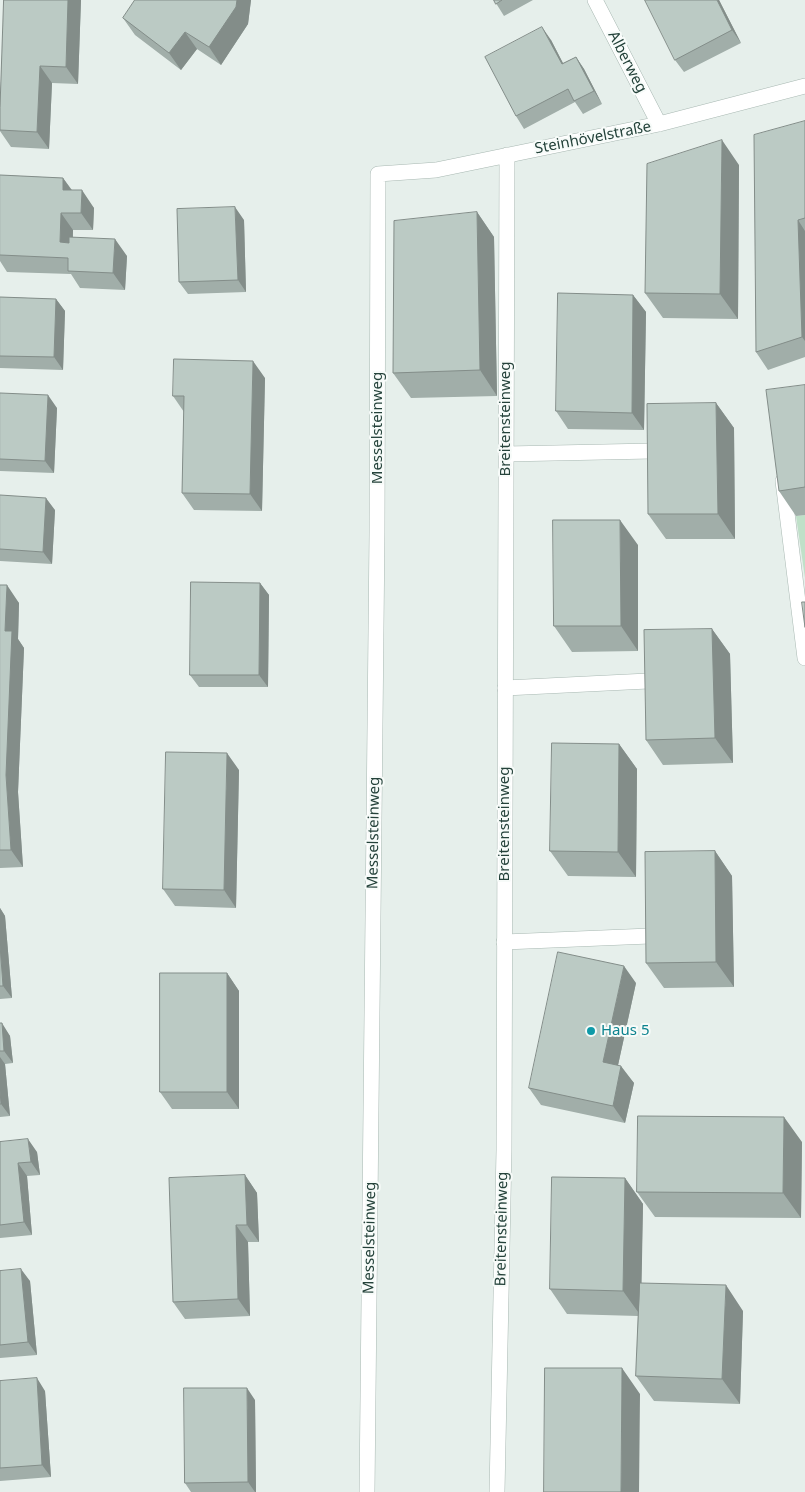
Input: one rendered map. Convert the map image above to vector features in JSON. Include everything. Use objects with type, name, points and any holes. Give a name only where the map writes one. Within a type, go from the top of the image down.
[{"type":"street","name":"Alberweg","points":[[595,0],[659,124]]},
{"type":"street","name":"Steinhövelstraße","points":[[378,174],[436,170],[659,124],[805,86]]},
{"type":"street","name":"Breitensteinweg","points":[[497,1492],[504,1150],[507,155]]},
{"type":"street","name":"Messelsteinweg","points":[[367,1492],[377,533],[378,174]]},
{"type":"street","points":[[506,454],[652,451]]},
{"type":"street","points":[[781,464],[802,607],[805,658]]},
{"type":"street","points":[[505,688],[648,681]]},
{"type":"street","points":[[504,942],[650,936]]},
{"type":"green space","points":[[805,515],[805,578],[796,516]]},
{"type":"building","points":[[4,0],[68,0],[66,67],[40,66],[37,132],[0,130]]},
{"type":"building","points":[[135,0],[237,0],[236,7],[209,47],[185,32],[169,53],[123,18]]},
{"type":"building","points":[[494,0],[502,0],[496,4]]},
{"type":"building","points":[[645,0],[717,0],[732,30],[675,60]]},
{"type":"building","points":[[542,27],[562,64],[576,57],[594,91],[574,101],[568,89],[516,116],[485,57]]},
{"type":"building","points":[[805,121],[805,218],[798,220],[802,337],[756,352],[754,135]]},
{"type":"building","points":[[722,140],[720,294],[645,293],[647,164]]},
{"type":"building","points":[[0,175],[63,178],[63,190],[82,190],[81,213],[61,213],[60,242],[69,243],[69,237],[115,239],[113,273],[68,271],[68,258],[0,255]]},
{"type":"building","points":[[235,207],[238,280],[179,282],[177,209]]},
{"type":"building","points":[[477,212],[480,370],[393,373],[394,221]]},
{"type":"building","points":[[558,293],[633,295],[632,413],[556,411]]},
{"type":"building","points":[[0,297],[56,299],[54,357],[0,356]]},
{"type":"building","points":[[174,359],[253,361],[250,494],[182,493],[184,396],[173,396]]},
{"type":"building","points":[[805,385],[805,487],[779,491],[766,390]]},
{"type":"building","points":[[0,393],[48,395],[45,461],[0,459]]},
{"type":"building","points":[[716,403],[718,514],[648,514],[647,404]]},
{"type":"building","points":[[0,495],[46,498],[43,552],[0,549]]},
{"type":"building","points":[[553,520],[620,520],[621,626],[554,626]]},
{"type":"building","points":[[191,582],[260,583],[259,675],[190,675]]},
{"type":"building","points":[[0,585],[7,585],[5,631],[12,631],[6,775],[11,850],[0,850]]},
{"type":"building","points":[[802,602],[805,602],[805,627]]},
{"type":"building","points":[[712,629],[715,738],[646,740],[644,630]]},
{"type":"building","points":[[552,743],[619,744],[618,852],[550,851]]},
{"type":"building","points":[[166,752],[227,753],[224,890],[163,889]]},
{"type":"building","points":[[715,851],[716,962],[646,963],[645,852]]},
{"type":"building","points":[[0,945],[3,986],[0,986]]},
{"type":"building","name":"Haus 5","points":[[558,952],[624,966],[603,1062],[621,1066],[613,1106],[529,1088]]},
{"type":"building","points":[[160,973],[227,973],[227,1092],[160,1092]]},
{"type":"building","points":[[0,1023],[2,1023],[4,1051],[0,1051]]},
{"type":"building","points":[[638,1116],[784,1117],[783,1193],[637,1192]]},
{"type":"building","points":[[28,1139],[31,1162],[18,1163],[24,1222],[0,1225],[0,1142]]},
{"type":"building","points":[[245,1175],[247,1225],[236,1225],[238,1299],[173,1302],[169,1178]]},
{"type":"building","points":[[552,1177],[625,1178],[623,1291],[550,1289]]},
{"type":"building","points":[[21,1269],[28,1342],[0,1345],[0,1271]]},
{"type":"building","points":[[640,1283],[726,1285],[722,1379],[636,1376]]},
{"type":"building","points":[[545,1368],[622,1368],[621,1492],[544,1492]]},
{"type":"building","points":[[37,1378],[42,1465],[0,1468],[0,1381]]},
{"type":"building","points":[[184,1388],[247,1388],[248,1482],[185,1483]]},
{"type":"place","name":"Haus 5","points":[[591,1031]]}]
